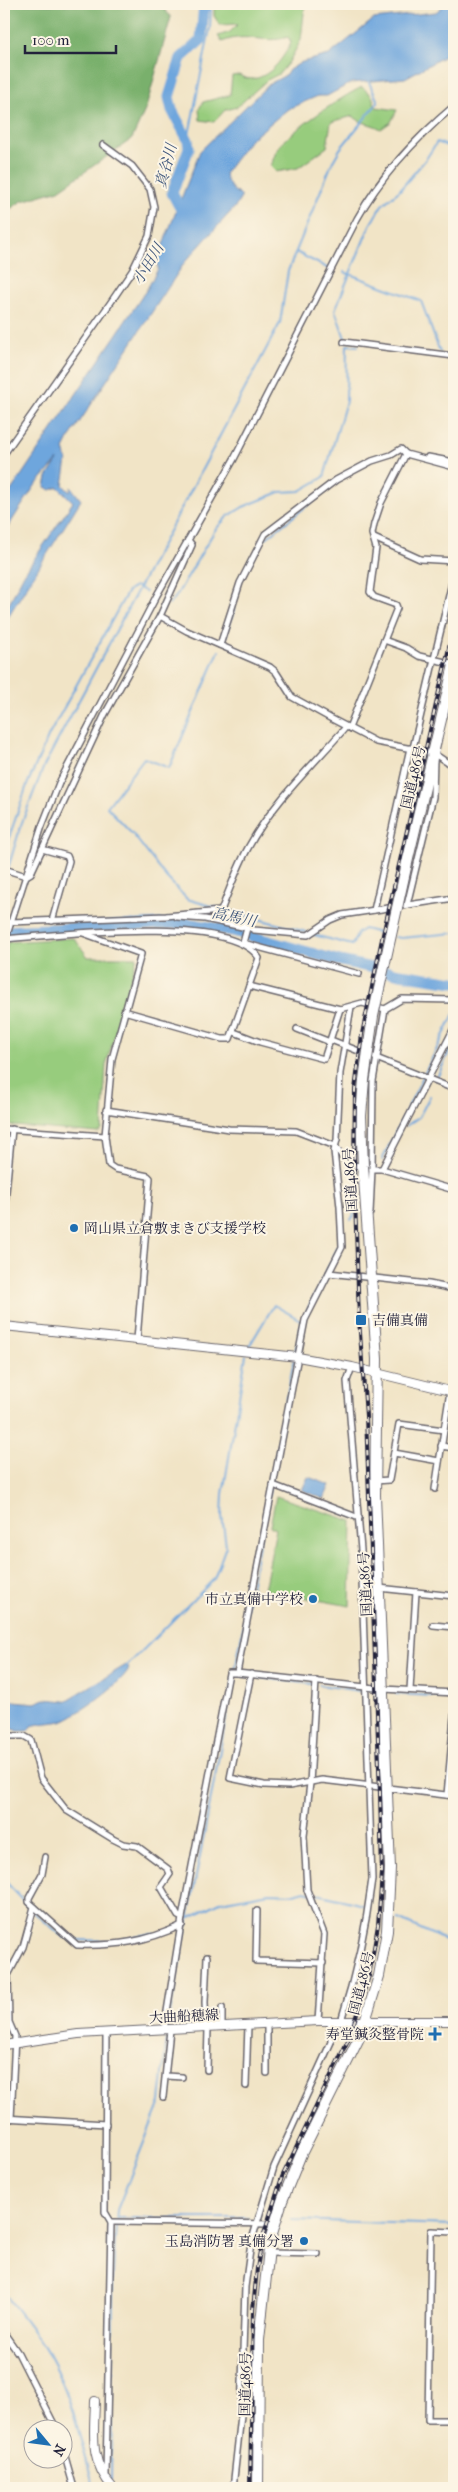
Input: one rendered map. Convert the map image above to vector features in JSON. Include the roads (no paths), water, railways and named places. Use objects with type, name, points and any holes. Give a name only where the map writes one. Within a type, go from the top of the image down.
[{"type":"highway","name":"国道486号","points":[[258,2488],[260,2340],[268,2253],[274,2224],[301,2154],[346,2068],[366,2020],[379,1976],[387,1931],[390,1868],[375,1481],[377,1374],[367,1221],[367,1168],[362,1116],[364,1080],[373,1016],[454,667]]},
{"type":"street","points":[[359,974],[243,941],[193,931],[82,933],[5,939],[23,875],[59,783],[130,645],[234,459],[368,199],[392,165],[454,106]]},
{"type":"street","points":[[4,454],[132,271],[149,236],[154,218],[150,189],[132,166],[102,145]]},
{"type":"street","points":[[345,342],[454,356]]},
{"type":"street","points":[[220,645],[243,576],[265,534],[336,480],[372,461],[391,455],[401,449],[406,454],[454,467]]},
{"type":"street","points":[[220,911],[248,847],[278,803],[347,728],[384,640],[397,606],[374,597],[370,592],[376,548],[372,534],[381,503],[406,454]]},
{"type":"street","points":[[420,457],[434,457],[454,462]]},
{"type":"street","points":[[374,538],[420,559],[454,561]]},
{"type":"street","points":[[4,869],[23,875],[31,873],[105,714],[160,616],[192,545],[188,540]]},
{"type":"street","points":[[374,910],[432,659],[454,574]]},
{"type":"street","points":[[160,616],[274,670],[292,697],[347,728],[376,742],[433,753],[454,767]]},
{"type":"street","points":[[384,640],[454,667]]},
{"type":"street","points":[[407,905],[433,797],[436,764],[433,753]]},
{"type":"street","points":[[42,849],[67,856],[69,861],[52,921]]},
{"type":"street","points":[[166,916],[205,919],[246,929],[308,935],[330,920],[342,915],[454,898]]},
{"type":"street","points":[[10,923],[166,916],[220,911],[254,930]]},
{"type":"street","points":[[243,941],[246,929]]},
{"type":"street","points":[[82,933],[141,954],[112,1059],[105,1136],[109,1165],[115,1169],[150,1178],[136,1340]]},
{"type":"street","points":[[124,1011],[222,1039],[230,1039],[259,958],[243,941]]},
{"type":"street","points":[[250,986],[340,1009],[362,1004],[385,1009],[402,999],[454,1000]]},
{"type":"street","points":[[235,1672],[273,1486],[296,1357],[305,1320],[342,1247],[340,1207],[333,1160],[344,1045],[351,1008]]},
{"type":"street","points":[[234,1032],[260,1042],[324,1059],[340,1009]]},
{"type":"street","points":[[367,1168],[376,1058],[385,1009]]},
{"type":"street","points":[[382,1169],[426,1077],[454,1028]]},
{"type":"street","points":[[297,1029],[344,1045],[436,1081],[454,1090]]},
{"type":"street","points":[[106,1110],[229,1129],[296,1131],[335,1146],[346,1162],[352,1166],[382,1169],[454,1190]]},
{"type":"street","points":[[4,1129],[105,1136]]},
{"type":"street","points":[[4,1213],[12,1129]]},
{"type":"street","points":[[329,1273],[429,1284],[454,1289]]},
{"type":"street","points":[[4,1326],[296,1357],[352,1367],[452,1392],[441,1446],[435,1489]]},
{"type":"street","points":[[341,2021],[357,1969],[366,1927],[372,1879],[359,1518],[347,1382],[352,1367]]},
{"type":"street","points":[[375,1481],[389,1480],[399,1424],[444,1430]]},
{"type":"street","points":[[441,1446],[454,1448]]},
{"type":"street","points":[[394,1454],[439,1461]]},
{"type":"street","points":[[273,1486],[359,1518]]},
{"type":"street","points":[[379,1588],[454,1596]]},
{"type":"street","points":[[410,1690],[416,1592]]},
{"type":"street","points":[[433,1625],[454,1627]]},
{"type":"street","points":[[163,2097],[166,2076],[164,2060],[167,2030],[182,1918],[229,1673],[235,1672],[251,1676],[384,1689],[454,1693]]},
{"type":"street","points":[[251,1676],[230,1778],[264,1785],[289,1786],[322,1780],[370,1784],[454,1796]]},
{"type":"street","points":[[316,1682],[310,1783],[304,1836],[308,1891],[324,1934],[318,2021]]},
{"type":"street","points":[[447,1795],[454,1716]]},
{"type":"street","points":[[4,1736],[24,1736],[30,1740],[41,1778],[66,1810],[113,1839],[123,1844],[137,1846],[168,1869],[170,1874],[161,1887],[178,1916],[182,1918]]},
{"type":"street","points":[[45,1857],[42,1874],[29,1898],[30,1902],[77,1945],[112,1946],[158,1937],[182,1925]]},
{"type":"street","points":[[11,2119],[8,2043],[15,2036],[9,2022],[6,1974],[23,1947],[34,1907]]},
{"type":"street","points":[[257,1911],[256,1961],[323,1964]]},
{"type":"street","points":[[207,1958],[205,2002],[207,2070]]},
{"type":"street","points":[[222,2008],[222,2027]]},
{"type":"street","name":"大曲船穂線","points":[[8,2043],[51,2037],[106,2033],[318,2021],[454,2020]]},
{"type":"street","points":[[233,2488],[241,2416],[245,2287],[256,2224],[274,2167],[331,2042],[330,2021]]},
{"type":"street","points":[[267,2024],[267,2073]]},
{"type":"street","points":[[246,2086],[248,2025]]},
{"type":"street","points":[[106,2033],[105,2212],[111,2222],[109,2483]]},
{"type":"street","points":[[166,2076],[182,2077]]},
{"type":"street","points":[[4,2118],[106,2124]]},
{"type":"street","points":[[111,2222],[274,2224]]},
{"type":"street","points":[[454,2232],[431,2231],[428,2410],[428,2420],[454,2420]]},
{"type":"street","points":[[268,2253],[318,2254]]},
{"type":"street","points":[[4,2333],[18,2353],[52,2420]]},
{"type":"street","points":[[95,2401],[94,2456],[109,2483]]},
{"type":"street","points":[[69,2470],[74,2488]]},
{"type":"water","points":[[445,4],[454,4],[454,51],[405,78],[351,83],[327,96],[318,96],[288,109],[249,141],[225,173],[230,187],[242,196],[236,206],[185,262],[71,435],[64,449],[67,460],[63,485],[70,492],[71,487],[81,500],[4,623],[4,613],[24,574],[73,502],[58,487],[51,490],[45,487],[47,477],[58,460],[34,487],[4,533],[4,501],[147,289],[158,269],[157,261],[160,252],[200,151],[269,84],[286,75],[289,70],[302,62],[329,55],[374,19],[436,12]]},
{"type":"water","points":[[308,1477],[330,1485],[324,1499],[302,1490]]},
{"type":"water","points":[[126,1665],[129,1668],[118,1681],[99,1698],[69,1718],[31,1726],[28,1731],[17,1731],[4,1724],[4,1700],[35,1703],[45,1699],[66,1701]]},
{"type":"waterway","name":"真谷川","points":[[185,217],[172,193],[189,148],[188,140],[172,110],[169,97],[181,58],[201,40],[204,4]]},
{"type":"waterway","points":[[188,140],[210,28],[211,4]]},
{"type":"waterway","points":[[4,882],[21,825],[44,766],[280,323],[288,271],[332,163],[340,149],[378,102],[368,80]]},
{"type":"waterway","points":[[346,341],[335,310],[370,225],[382,205],[399,191],[426,159],[437,142],[450,147],[454,141]]},
{"type":"waterway","points":[[296,252],[329,269]]},
{"type":"waterway","points":[[344,272],[421,301],[440,352]]},
{"type":"waterway","points":[[169,604],[175,598],[215,530],[227,517],[243,507],[280,492],[300,491],[324,477],[346,401],[347,345],[358,346]]},
{"type":"waterway","points":[[265,539],[318,497]]},
{"type":"waterway","points":[[4,852],[27,785],[49,735],[128,591],[136,586],[146,592]]},
{"type":"waterway","points":[[224,643],[234,609]]},
{"type":"waterway","points":[[218,908],[187,899],[166,877],[132,833],[107,807],[144,758],[169,768],[219,651]]},
{"type":"waterway","points":[[226,910],[306,932]]},
{"type":"waterway","name":"高馬川","points":[[4,931],[186,923],[233,931],[336,960],[400,974],[454,982]]},
{"type":"waterway","points":[[314,935],[352,945],[358,933],[364,929],[388,935]]},
{"type":"waterway","points":[[395,937],[454,933]]},
{"type":"waterway","points":[[382,1160],[454,1014]]},
{"type":"waterway","points":[[436,1080],[451,1047],[454,1048]]},
{"type":"waterway","points":[[406,1126],[419,1117],[430,1096]]},
{"type":"waterway","points":[[351,1220],[360,1203]]},
{"type":"waterway","points":[[295,1353],[302,1321],[338,1247]]},
{"type":"waterway","points":[[248,1348],[274,1305],[302,1321]]},
{"type":"waterway","points":[[126,1667],[214,1579],[226,1546],[222,1516],[223,1494],[246,1355]]},
{"type":"waterway","points":[[168,2024],[294,1360]]},
{"type":"waterway","points":[[235,1675],[312,1684]]},
{"type":"waterway","points":[[319,1685],[360,1691]]},
{"type":"waterway","points":[[396,1694],[454,1697]]},
{"type":"waterway","points":[[4,1880],[37,1915],[65,1938]]},
{"type":"waterway","points":[[185,1920],[220,1902],[269,1893],[294,1894],[305,1891],[364,1905]]},
{"type":"waterway","points":[[398,1919],[454,1944]]},
{"type":"waterway","points":[[75,1940],[112,1941],[154,1933]]},
{"type":"waterway","points":[[111,2480],[113,2273],[117,2210],[160,2102],[167,2034]]},
{"type":"waterway","points":[[118,2218],[248,2218]]},
{"type":"waterway","points":[[291,2220],[454,2225]]},
{"type":"waterway","points":[[4,2293],[53,2363],[74,2416],[94,2488]]},
{"type":"railway","points":[[250,2488],[253,2310],[262,2240],[282,2177],[349,2038],[369,1976],[378,1925],[382,1874],[380,1794],[366,1416],[359,1319],[354,1169],[355,1090],[362,1034],[382,939],[454,626]]},
{"type":"place","name":"岡山県立倉敷まきび支援学校","points":[[74,1228]]},
{"type":"place","name":"吉備真備","points":[[361,1320]]},
{"type":"place","name":"市立真備中学校","points":[[313,1599]]},
{"type":"place","name":"寿堂鍼灸整骨院","points":[[435,2034]]},
{"type":"place","name":"玉島消防署 真備分署","points":[[304,2241]]},
{"type":"water label","name":"小田川","points":[[148,264]]}]
